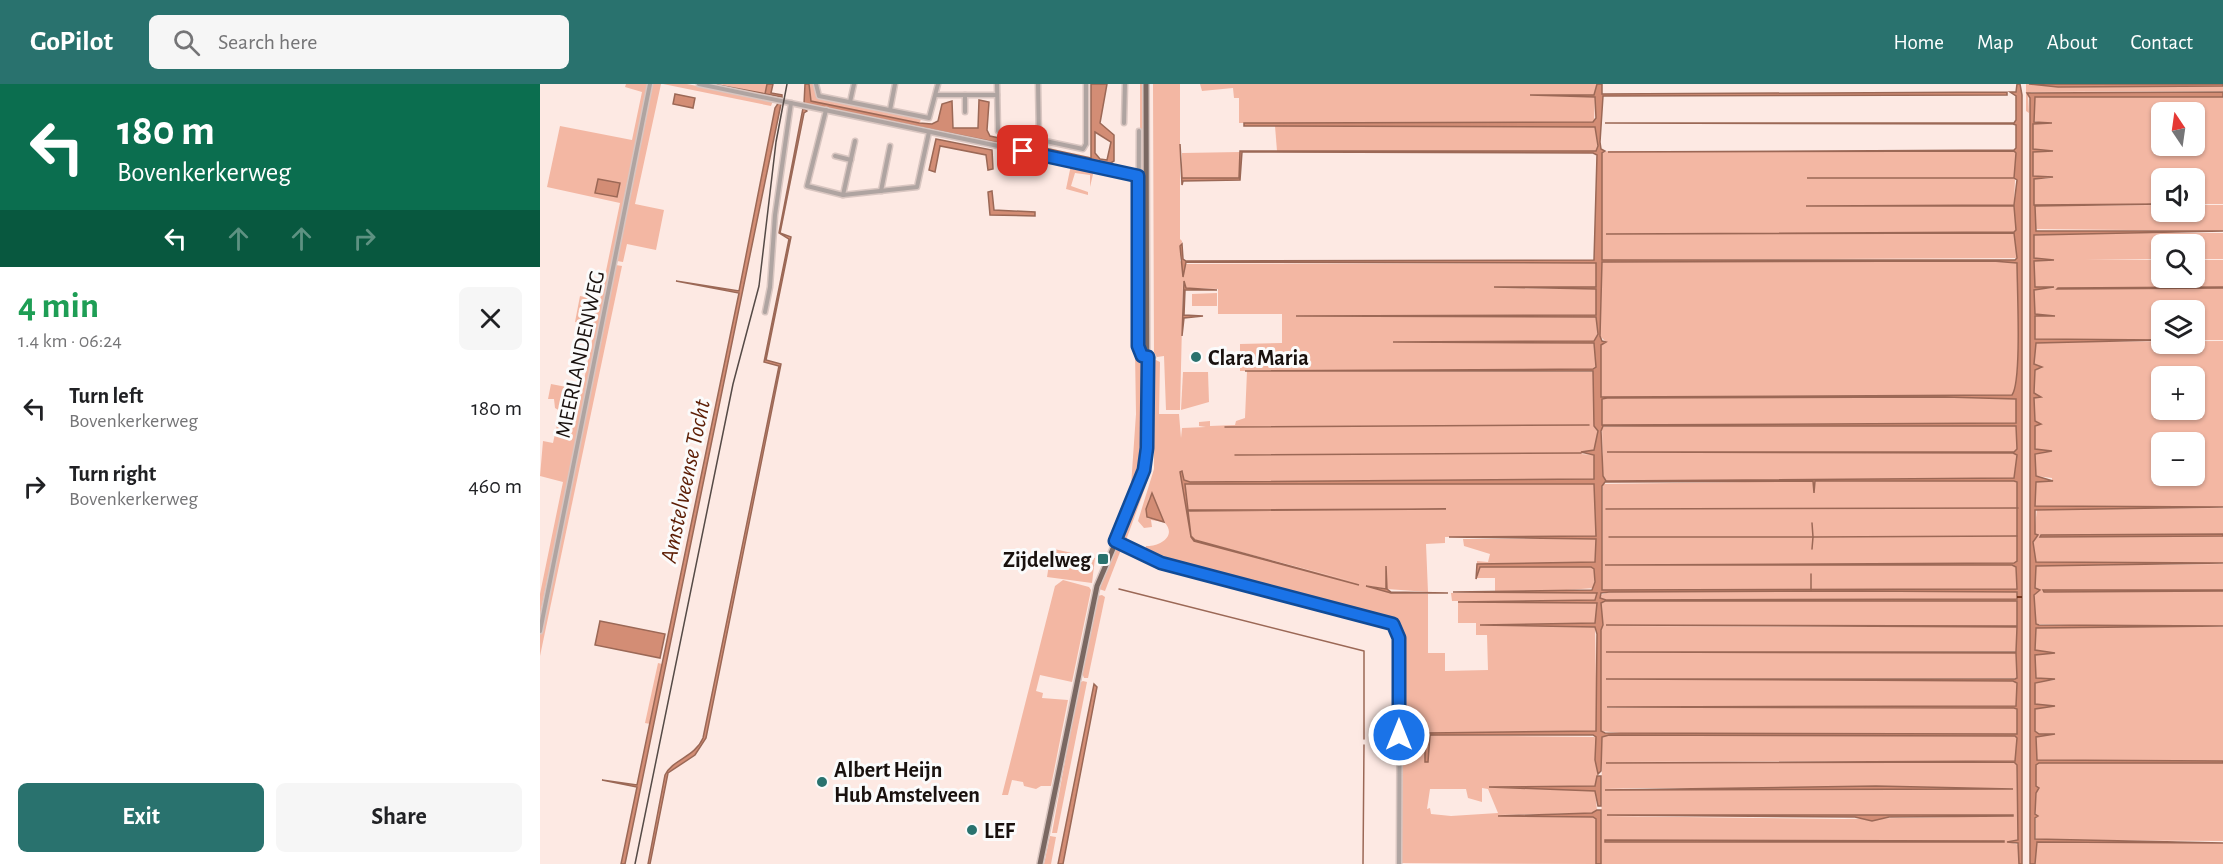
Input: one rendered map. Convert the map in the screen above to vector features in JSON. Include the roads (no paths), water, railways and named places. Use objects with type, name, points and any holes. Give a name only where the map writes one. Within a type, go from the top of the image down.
[{"type":"main road","points":[[1040,864],[1097,586],[1144,470],[1147,448],[1150,357],[1146,84]]},
{"type":"street","name":"MEERLANDENWEG","points":[[540,631],[650,84]]},
{"type":"street","points":[[699,84],[1138,176]]},
{"type":"street","points":[[816,84],[819,96],[929,118],[938,84]]},
{"type":"street","points":[[850,102],[854,84]]},
{"type":"street","points":[[890,110],[895,84]]},
{"type":"street","points":[[997,84],[998,131],[1085,148],[1086,84]]},
{"type":"street","points":[[1038,84],[1039,140]]},
{"type":"street","points":[[1124,123],[1125,84]]},
{"type":"street","points":[[936,95],[997,95]]},
{"type":"street","points":[[965,95],[965,112]]},
{"type":"street","points":[[765,312],[770,287],[775,215],[791,103]]},
{"type":"street","points":[[826,110],[807,186],[843,195],[917,187],[929,132]]},
{"type":"street","points":[[1139,131],[1138,346],[1142,356],[1150,357]]},
{"type":"street","points":[[843,195],[855,141]]},
{"type":"street","points":[[881,191],[890,146]]},
{"type":"street","points":[[835,156],[851,160]]},
{"type":"street","points":[[1115,541],[1161,563],[1396,626],[1400,646],[1399,864]]},
{"type":"waterway","points":[[1225,427],[1589,425]]},
{"type":"waterway","points":[[1235,455],[1581,453]]},
{"type":"waterway","points":[[1606,509],[2018,508]]},
{"type":"waterway","points":[[1609,537],[1813,537],[1812,523]]},
{"type":"waterway","points":[[1812,549],[1813,537],[2017,536]]},
{"type":"waterway","points":[[1811,574],[1811,590]]},
{"type":"waterway","points":[[1119,589],[1364,651],[1364,739]]},
{"type":"waterway","points":[[1363,864],[1364,745]]},
{"type":"tram line","points":[[635,864],[733,384],[759,286],[776,142],[787,84]]},
{"type":"place","name":"Clara Maria","points":[[1196,357]]},
{"type":"place","name":"Zijdelweg","points":[[1103,559]]},
{"type":"place","name":"Albert Heijn Hub Amstelveen","points":[[822,782]]},
{"type":"place","name":"LEF","points":[[972,830]]},
{"type":"water label","name":"Amstelveense Tocht","points":[[685,481]]}]
